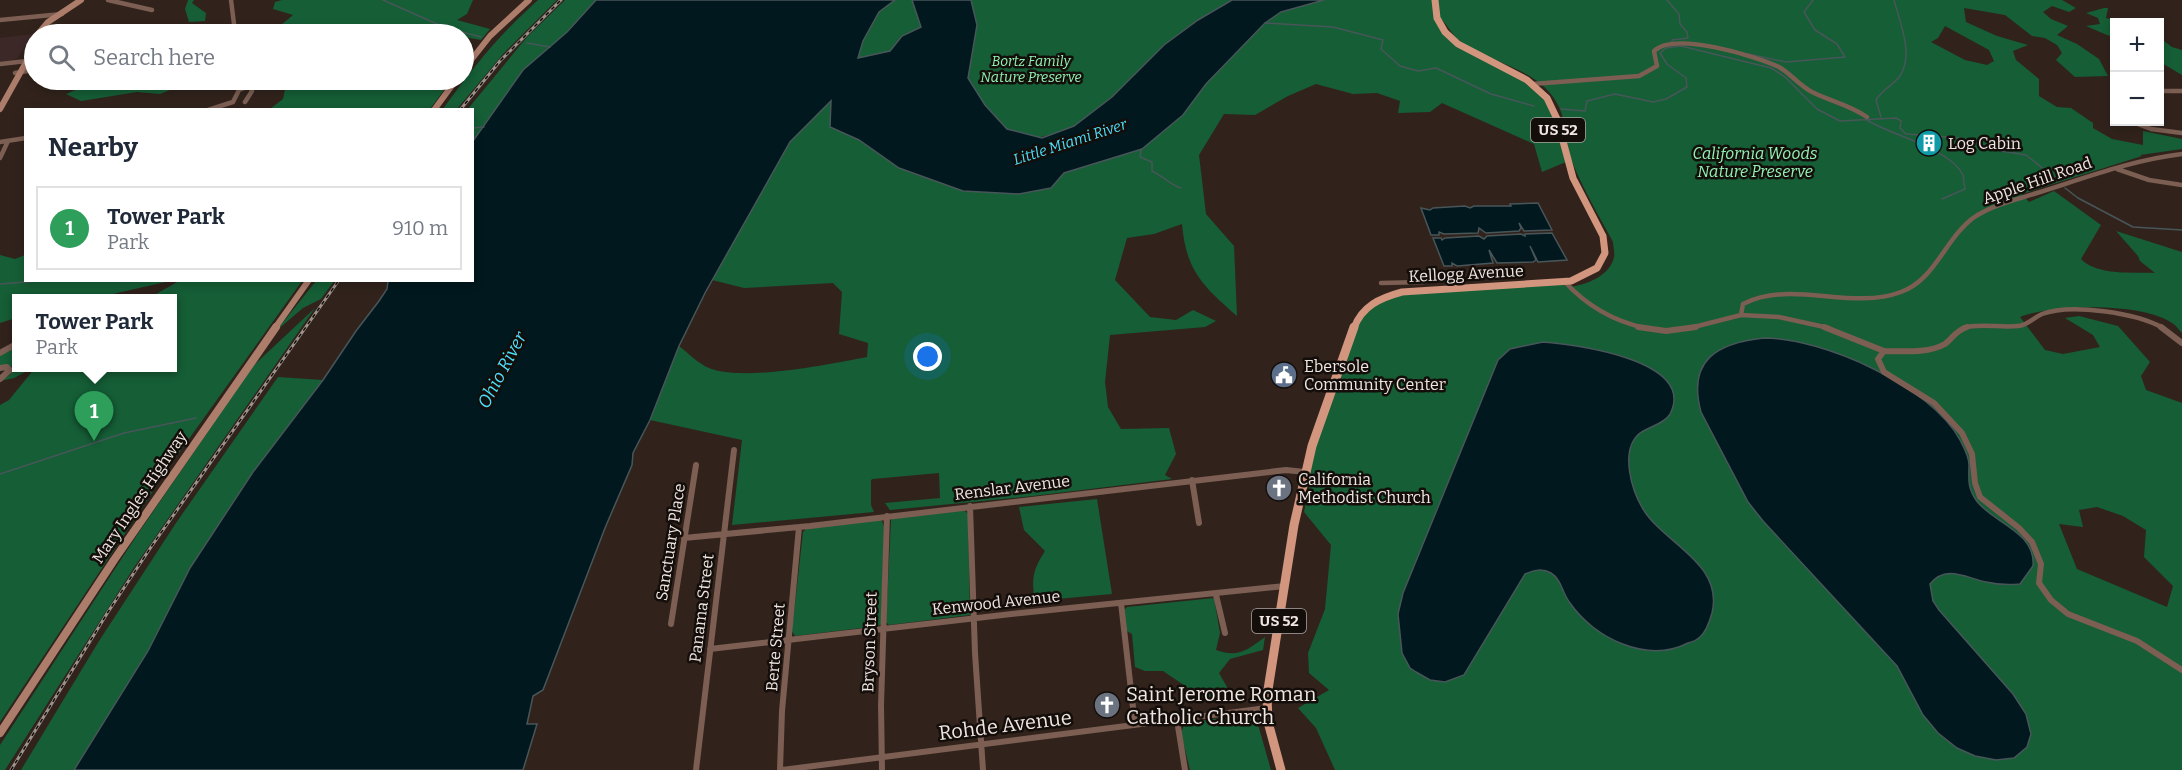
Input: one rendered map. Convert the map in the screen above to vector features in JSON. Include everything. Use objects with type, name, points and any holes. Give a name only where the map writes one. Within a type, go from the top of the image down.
[{"type":"main road","name":"Kellogg Avenue","points":[[1281,770],[1267,708],[1294,525],[1305,472],[1358,317],[1371,304],[1384,297],[1412,290],[1565,282],[1587,275],[1599,266],[1604,256],[1605,242],[1566,162],[1554,109],[1550,101],[1533,84],[1452,40],[1440,25],[1435,10],[1435,0]]},
{"type":"street","points":[[50,24],[81,0]]},
{"type":"street","points":[[45,24],[86,0]]},
{"type":"street","points":[[108,0],[152,10]]},
{"type":"street","points":[[231,0],[234,24]]},
{"type":"street","points":[[474,56],[490,36],[529,0]]},
{"type":"street","points":[[0,20],[61,14]]},
{"type":"street","points":[[1533,84],[1639,76],[1657,66],[1654,51],[1659,46],[1677,43],[1701,45],[1773,64],[1803,88],[1851,106],[1867,117]]},
{"type":"street","points":[[0,64],[24,61]]},
{"type":"street","points":[[0,109],[2,100],[24,61]]},
{"type":"street","points":[[18,72],[24,71]]},
{"type":"street","points":[[215,108],[234,100],[240,90]]},
{"type":"street","points":[[245,102],[252,90]]},
{"type":"street","points":[[435,108],[449,90]]},
{"type":"street","points":[[2164,91],[2182,91]]},
{"type":"street","points":[[2143,126],[2182,133]]},
{"type":"street","points":[[0,142],[24,138]]},
{"type":"street","points":[[0,158],[8,141]]},
{"type":"street","name":"Apple Hill Road","points":[[1741,315],[1743,304],[1760,295],[1864,299],[1907,290],[1922,280],[1954,236],[1980,213],[2009,201],[2126,165],[2182,154]]},
{"type":"street","points":[[2126,165],[2132,173]]},
{"type":"street","points":[[2116,168],[2149,180],[2182,185]]},
{"type":"street","name":"Mary Ingles Highway","points":[[0,733],[108,569],[308,282]]},
{"type":"street","points":[[1381,283],[1424,282]]},
{"type":"street","points":[[1565,282],[1588,305],[1648,329],[1678,330],[1716,319],[1741,315],[1775,316],[1804,320],[1833,329],[1884,351],[1927,351],[1946,343],[1955,332],[1966,327],[2018,326],[2029,323],[2042,314],[2076,309],[2141,318],[2161,327],[2182,343]]},
{"type":"street","points":[[1884,351],[1878,359],[1881,369],[1934,404],[1962,433],[1972,454],[1975,483],[1980,497],[2019,528],[2032,542],[2041,564],[2038,583],[2046,594],[2068,614],[2137,641],[2182,670]]},
{"type":"street","points":[[0,368],[10,370],[0,379]]},
{"type":"street","name":"Panama Street","points":[[696,770],[734,450]]},
{"type":"street","name":"Sanctuary Place","points":[[671,624],[696,465]]},
{"type":"street","name":"Renslar Avenue","points":[[684,538],[799,527],[1286,470],[1305,472]]},
{"type":"street","points":[[1192,480],[1198,523]]},
{"type":"street","points":[[970,506],[983,770]]},
{"type":"street","name":"Bryson Street","points":[[882,770],[887,516]]},
{"type":"street","name":"Berte Street","points":[[781,770],[788,639],[799,527]]},
{"type":"street","name":"Kenwood Avenue","points":[[710,649],[974,618],[1216,595],[1285,586]]},
{"type":"street","points":[[1216,595],[1225,633]]},
{"type":"street","points":[[1121,603],[1135,725]]},
{"type":"street","name":"Rohde Avenue","points":[[781,770],[1267,708]]},
{"type":"street","points":[[1177,720],[1185,770]]},
{"type":"shaded area","points":[[24,35],[24,48],[17,59],[0,62],[0,38]]},
{"type":"green space","points":[[188,0],[194,0],[192,3],[206,13],[205,21],[189,22],[185,9]]},
{"type":"green space","points":[[282,0],[473,0],[467,14],[457,20],[472,24],[282,24],[293,15],[273,9],[275,2]]},
{"type":"green space","points":[[538,0],[557,0],[504,53],[474,89],[474,68],[511,26]]},
{"type":"green space","points":[[565,0],[596,0],[567,32],[523,70],[474,140],[474,108],[469,108],[527,37]]},
{"type":"green space","points":[[895,0],[912,0],[921,27],[902,36],[890,51],[858,58],[863,41],[879,12]]},
{"type":"green space","name":"Bortz Family Nature Preserve","points":[[971,0],[1232,0],[1171,40],[1109,101],[1073,127],[1037,138],[1001,142],[941,80],[977,25]]},
{"type":"green space","name":"California Woods Nature Preserve","points":[[1324,0],[2062,0],[2076,8],[2069,12],[2052,6],[2043,12],[2051,19],[2068,26],[2057,35],[2077,44],[2099,59],[2108,76],[2075,77],[2056,60],[2062,53],[2057,45],[2045,38],[2032,36],[2005,15],[1964,8],[1966,22],[1997,36],[2028,45],[2013,51],[2016,60],[2039,79],[2039,96],[2057,107],[2071,108],[2093,123],[2093,128],[2112,139],[2143,145],[2143,131],[2182,139],[2182,149],[2140,155],[2142,156],[2022,194],[2029,202],[2054,191],[2101,225],[2081,259],[2096,268],[2116,272],[2155,273],[2140,261],[2116,231],[2182,252],[2182,333],[2173,324],[2158,316],[2120,308],[2075,308],[2020,317],[2045,350],[2063,354],[2100,347],[2093,335],[2065,318],[2079,316],[2118,326],[2150,362],[2141,376],[2146,390],[2182,403],[2182,770],[1335,770],[1316,728],[1298,708],[1329,690],[1309,673],[1308,653],[1325,609],[1331,545],[1304,512],[1312,474],[1305,472],[1358,317],[1378,299],[1402,292],[1565,282],[1569,287],[1576,286],[1590,282],[1602,274],[1612,264],[1614,255],[1613,242],[1574,167],[1561,112],[1551,94],[1529,76],[1461,42],[1437,16],[1443,30],[1455,42],[1522,78],[1549,100],[1558,122],[1566,162],[1542,172],[1534,144],[1442,103],[1430,112],[1398,113],[1400,101],[1377,93],[1353,94],[1316,84],[1288,96],[1255,115],[1224,114],[1199,155],[1206,214],[1234,246],[1237,316],[1206,286],[1192,266],[1182,224],[1154,234],[1127,238],[1115,280],[1150,317],[1176,320],[1193,310],[1216,321],[1205,327],[1110,335],[1105,382],[1108,407],[1121,429],[1169,428],[1176,454],[1165,475],[1172,479],[890,510],[885,503],[940,498],[939,473],[873,479],[871,480],[871,505],[874,512],[732,525],[742,440],[650,420],[679,346],[709,368],[724,372],[764,373],[867,357],[868,343],[839,334],[842,292],[833,283],[744,288],[712,280],[790,142],[832,100],[831,127],[859,140],[899,168],[963,191],[1019,194],[1051,188],[1064,173],[1142,149],[1183,115],[1206,84],[1265,23],[1281,12]],"holes":[[[1945,26],[1989,50],[1994,61],[1987,65],[1965,60],[1931,42],[1938,38]],[[2097,507],[2123,516],[2146,530],[2144,557],[2173,586],[2167,607],[2077,569],[2059,524],[2083,527],[2079,510]]]},
{"type":"green space","points":[[2108,8],[2106,18],[2110,19],[2110,36],[2086,26],[2100,24],[2098,18],[2086,13]]},
{"type":"green space","points":[[474,25],[490,29],[481,40],[474,39]]},
{"type":"green space","points":[[2164,41],[2182,50],[2182,75],[2164,64]]},
{"type":"green space","points":[[75,90],[170,90],[160,94],[137,92],[81,101],[66,94]]},
{"type":"green space","points":[[285,90],[444,90],[431,108],[271,108],[283,99]]},
{"type":"green space","points":[[457,90],[473,90],[458,108],[444,108]]},
{"type":"green space","points":[[0,255],[15,259],[24,255],[24,282],[166,282],[113,294],[12,294],[12,319],[0,323]]},
{"type":"green space","points":[[177,282],[301,282],[171,464],[0,722],[0,405],[9,400],[32,372],[177,372],[177,294],[156,294]]},
{"type":"green space","points":[[315,282],[333,282],[321,299],[303,308],[276,331]]},
{"type":"green space","points":[[315,308],[135,566],[5,770],[0,770],[0,745],[137,535],[253,366]]},
{"type":"green space","points":[[12,348],[12,367],[0,366],[0,354]]},
{"type":"green space","points":[[12,372],[25,372],[14,378],[0,381]]},
{"type":"green space","points":[[278,377],[323,380],[253,472],[190,568],[148,651],[74,770],[21,770],[99,641],[176,523]]},
{"type":"green space","points":[[1097,499],[1112,594],[1035,601],[1034,575],[1045,551],[1024,530],[1019,507]]},
{"type":"green space","points":[[964,510],[968,514],[970,615],[889,625],[886,622],[891,520],[897,516]]},
{"type":"green space","points":[[879,519],[884,527],[881,624],[795,636],[792,631],[803,532],[806,529]]},
{"type":"green space","points":[[1214,598],[1220,633],[1216,650],[1237,653],[1253,646],[1265,637],[1263,650],[1230,659],[1219,673],[1227,687],[1219,698],[1203,698],[1163,671],[1145,671],[1135,667],[1132,634],[1125,630],[1124,610],[1127,607]]},
{"type":"green space","points":[[1255,714],[1271,770],[1190,770],[1181,733],[1184,725],[1190,722]]},
{"type":"water","points":[[596,0],[895,0],[879,12],[863,41],[858,58],[890,51],[902,36],[921,27],[912,0],[971,0],[977,25],[968,78],[985,105],[1007,129],[1042,138],[1074,126],[1112,97],[1164,45],[1198,20],[1232,0],[1324,0],[1281,12],[1265,23],[1206,84],[1183,115],[1142,149],[1064,173],[1051,188],[1019,194],[963,191],[899,168],[859,140],[830,127],[831,101],[790,142],[705,293],[679,346],[650,420],[633,453],[632,465],[605,528],[543,690],[533,696],[527,724],[537,724],[523,770],[74,770],[148,651],[190,568],[253,472],[379,301],[387,289],[388,282],[474,282],[474,140],[523,70],[567,32]]},
{"type":"water","points":[[1538,203],[1552,230],[1524,231],[1519,223],[1521,228],[1519,231],[1486,233],[1479,228],[1478,233],[1444,234],[1439,232],[1439,235],[1431,235],[1421,208],[1430,210],[1433,208]]},
{"type":"water","points":[[1552,233],[1567,260],[1538,262],[1530,246],[1536,260],[1533,262],[1497,263],[1489,250],[1493,263],[1457,266],[1452,263],[1452,266],[1444,266],[1433,238],[1442,240],[1479,236],[1484,239],[1487,236]]},
{"type":"water","points":[[1764,338],[1815,346],[1844,356],[1901,384],[1925,401],[1946,420],[1960,440],[1969,462],[1970,487],[1976,500],[1992,515],[2012,528],[2028,544],[2033,566],[2020,584],[1995,584],[1949,574],[1936,578],[1930,584],[1933,601],[1939,610],[2013,694],[2026,714],[2031,734],[2027,747],[2014,758],[1996,760],[1975,756],[1957,748],[1938,733],[1923,715],[1897,666],[1748,502],[1701,412],[1698,379],[1702,367],[1720,350],[1732,344]]},
{"type":"water","points":[[1543,342],[1579,346],[1628,358],[1650,368],[1666,380],[1674,395],[1670,414],[1661,422],[1640,433],[1634,440],[1629,460],[1632,482],[1643,509],[1652,521],[1690,555],[1701,567],[1709,581],[1713,596],[1710,619],[1702,635],[1693,641],[1672,649],[1656,651],[1639,649],[1607,637],[1593,627],[1570,603],[1555,576],[1544,570],[1535,571],[1525,574],[1464,675],[1445,682],[1430,680],[1410,668],[1402,653],[1398,614],[1403,593],[1498,360],[1510,349]]},
{"type":"waterway","points":[[383,0],[437,24]]},
{"type":"waterway","points":[[1667,0],[1679,14],[1680,24],[1687,32],[1688,38],[1672,40],[1672,43]]},
{"type":"waterway","points":[[1748,54],[1786,62],[1845,57],[1837,44],[1815,30],[1804,12],[1813,0]]},
{"type":"waterway","points":[[1881,117],[1876,100],[1900,76],[1906,58],[1902,28],[1894,0]]},
{"type":"waterway","points":[[1265,23],[1333,27],[1383,40],[1381,49],[1400,66],[1418,71],[1436,68],[1491,94],[1534,106]]},
{"type":"waterway","points":[[474,35],[481,37]]},
{"type":"waterway","points":[[527,43],[550,47]]},
{"type":"waterway","points":[[1561,109],[1585,111],[1587,101],[1615,94],[1653,102],[1666,99],[1687,87],[1686,78],[1667,64],[1660,53],[1666,48],[1681,46],[1771,68],[1785,77],[1817,109],[1840,121],[1896,118],[1901,121],[1900,128],[1906,134],[1961,138],[2001,151],[2026,155],[2059,181]]},
{"type":"waterway","points":[[1867,120],[1934,150],[1956,166],[1963,175],[1965,189],[1942,199]]},
{"type":"waterway","points":[[474,128],[484,127]]},
{"type":"waterway","points":[[1141,150],[1140,157],[1152,162],[1152,171],[1181,188]]},
{"type":"waterway","points":[[2065,188],[2078,198],[2133,227],[2182,230]]},
{"type":"waterway","points":[[0,284],[25,282]]},
{"type":"waterway","points":[[0,474],[124,433],[196,418]]},
{"type":"railway","points":[[462,108],[500,61],[561,0]]},
{"type":"railway","points":[[11,770],[108,612],[151,547],[338,282]]},
{"type":"place","name":"Log Cabin","points":[[1929,143]]},
{"type":"place","name":"Ebersole Community Center","points":[[1284,375]]},
{"type":"place","name":"Tower Park","points":[[94,441]]},
{"type":"place","name":"California Methodist Church","points":[[1279,488]]},
{"type":"place","name":"Saint Jerome Roman Catholic Church","points":[[1107,705]]},
{"type":"water label","name":"Little Miami River","points":[[1070,142]]},
{"type":"water label","name":"Ohio River","points":[[502,370]]}]
